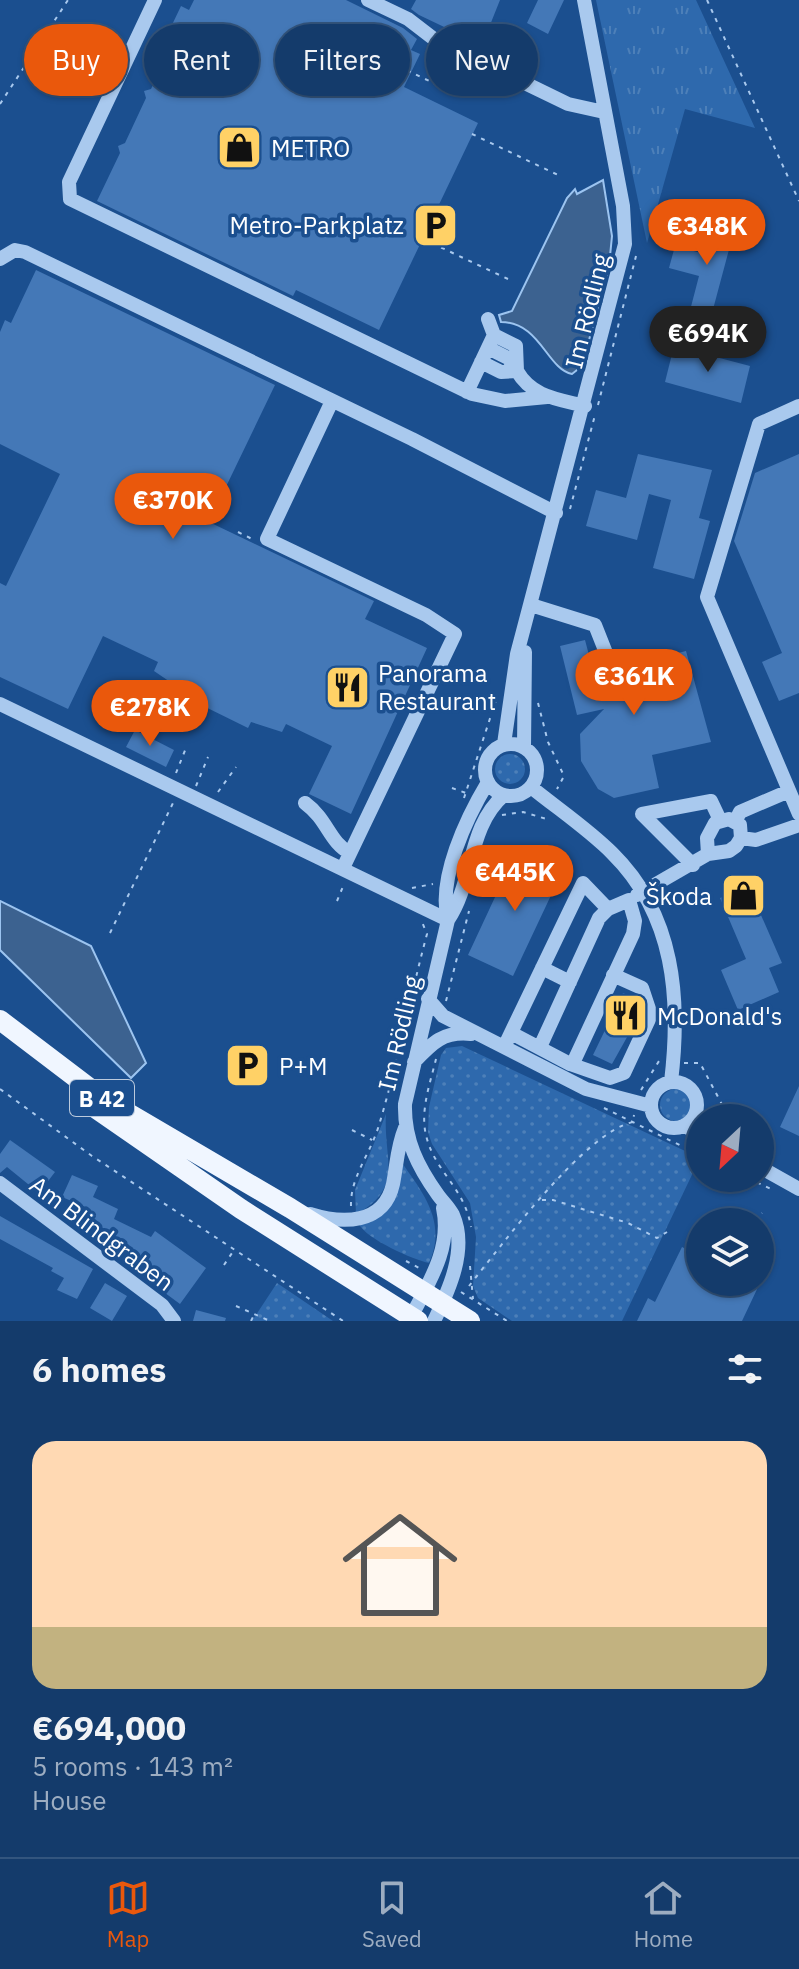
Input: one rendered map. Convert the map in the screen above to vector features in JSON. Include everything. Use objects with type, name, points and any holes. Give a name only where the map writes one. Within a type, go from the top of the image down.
[{"type":"main road","name":"B 42","points":[[0,1020],[104,1099],[290,1208],[424,1292],[438,1312],[470,1321]]},
{"type":"main road","name":"B 42","points":[[0,1035],[125,1131],[413,1320]]},
{"type":"street","points":[[155,0],[69,182],[70,199],[467,392],[491,400],[525,393],[585,406]]},
{"type":"street","points":[[368,0],[408,19],[434,39],[568,104],[604,112]]},
{"type":"street","name":"Im Rödling","points":[[448,920],[443,888],[464,828],[488,782],[487,759],[504,744],[512,681],[531,605],[563,512],[585,406],[625,244],[623,206],[584,0]]},
{"type":"street","points":[[0,259],[15,250],[25,252],[563,512]]},
{"type":"street","points":[[467,392],[488,348],[488,319]]},
{"type":"street","points":[[488,348],[516,346],[517,371],[525,393]]},
{"type":"street","points":[[488,348],[501,372],[517,371]]},
{"type":"street","points":[[332,401],[267,539],[426,615],[455,634],[350,853],[344,876]]},
{"type":"street","points":[[799,406],[759,424],[707,597],[799,814]]},
{"type":"street","points":[[531,605],[595,625],[612,668]]},
{"type":"street","name":"Im Rödling","points":[[526,627],[524,747],[534,756],[538,769],[531,787]]},
{"type":"street","points":[[0,704],[177,784],[344,876],[434,901],[443,888]]},
{"type":"street","points":[[504,744],[524,747]]},
{"type":"street","points":[[488,782],[504,795],[519,795],[531,787],[610,850],[643,892],[661,926],[673,971],[676,1016],[671,1082]]},
{"type":"street","points":[[708,854],[711,828],[789,791]]},
{"type":"street","name":"Im Rödling","points":[[438,1312],[455,1268],[457,1234],[453,1215],[412,1152],[406,1128],[405,1104],[448,920],[461,895],[482,825],[504,795]]},
{"type":"street","points":[[540,1047],[599,918],[608,909],[693,865],[708,854],[729,851],[741,838],[740,825],[728,821],[711,801],[642,814],[693,865]]},
{"type":"street","points":[[305,803],[321,815],[336,846],[350,853]]},
{"type":"street","points":[[741,838],[756,840],[799,825]]},
{"type":"street","points":[[504,1049],[583,883],[608,909]]},
{"type":"street","points":[[412,895],[448,920]]},
{"type":"street","points":[[572,1062],[633,934],[635,921],[629,900]]},
{"type":"street","points":[[542,968],[570,982]]},
{"type":"street","points":[[511,1033],[572,1062],[589,1074],[610,1078],[624,1073],[651,1015],[642,988],[613,975]]},
{"type":"street","points":[[428,999],[443,1016],[504,1049],[596,1093],[651,1106]]},
{"type":"street","points":[[414,1062],[445,1035],[475,1035]]},
{"type":"street","points":[[685,1125],[665,1126],[655,1117],[651,1106],[658,1089],[671,1082],[683,1084],[693,1091],[697,1104]]},
{"type":"street","points":[[290,1208],[336,1221],[354,1221],[377,1210],[388,1197],[406,1128]]},
{"type":"street","points":[[774,1175],[799,1189]]},
{"type":"street","name":"Am Blindgraben","points":[[0,1183],[162,1305],[174,1321]]},
{"type":"street","name":"Im Rödling","points":[[413,1320],[445,1239],[446,1220],[439,1197]]},
{"type":"path","points":[[0,104],[68,0]]},
{"type":"path","points":[[707,0],[799,201]]},
{"type":"path","points":[[472,134],[558,175]]},
{"type":"path","points":[[423,239],[508,279]]},
{"type":"path","points":[[563,512],[624,310]]},
{"type":"path","points":[[238,532],[265,546]]},
{"type":"path","points":[[452,788],[465,793],[499,689]]},
{"type":"path","points":[[537,696],[543,728],[563,781]]},
{"type":"path","points":[[110,933],[177,784],[186,748]]},
{"type":"path","points":[[206,790],[195,786],[208,757]]},
{"type":"path","points":[[217,793],[236,767]]},
{"type":"path","points":[[497,820],[517,812],[538,815]]},
{"type":"path","points":[[337,901],[344,876]]},
{"type":"path","points":[[412,895],[443,888]]},
{"type":"path","points":[[443,1016],[471,904]]},
{"type":"path","points":[[354,1221],[352,1186],[374,1141],[427,934]]},
{"type":"path","points":[[425,1107],[438,1054]]},
{"type":"path","points":[[0,1089],[92,1156],[343,1321]]},
{"type":"path","points":[[469,1286],[540,1200],[614,1129],[633,1122]]},
{"type":"path","points":[[352,1130],[374,1141]]},
{"type":"path","points":[[540,1200],[553,1200],[628,1223],[657,1238],[667,1232]]},
{"type":"path","points":[[224,1265],[234,1250]]},
{"type":"path","points":[[236,1306],[256,1312],[270,1321]]},
{"type":"path","points":[[251,1321],[256,1312]]},
{"type":"path","points":[[493,1312],[507,1321]]},
{"type":"green space","points":[[596,0],[696,0],[755,128],[685,109],[647,243]]},
{"type":"green space","points":[[510,754],[520,759],[525,769],[520,779],[510,784],[500,779],[495,769],[500,759]]},
{"type":"green space","points":[[462,1046],[686,1151],[686,1187],[622,1321],[512,1321],[478,1298],[473,1286],[476,1237],[470,1203],[432,1144],[428,1132],[429,1107],[441,1055],[446,1048]]},
{"type":"green space","points":[[670,1090],[682,1090],[692,1104],[686,1104],[686,1117],[682,1120],[670,1120],[661,1111],[661,1099]]},
{"type":"green space","points":[[386,1114],[386,1183],[381,1194],[356,1214],[355,1190]]},
{"type":"green space","points":[[402,1163],[425,1198],[434,1222],[434,1248],[429,1263],[380,1242],[359,1224],[364,1223]]},
{"type":"green space","points":[[277,1283],[333,1321],[252,1321]]},
{"type":"shaded area","points":[[603,180],[612,236],[609,266],[582,366],[572,374],[556,364],[525,329],[501,322],[499,315],[512,311],[567,198],[575,189],[577,194]]},
{"type":"shaded area","points":[[0,901],[91,946],[146,1063],[131,1078],[0,950]]},
{"type":"building","name":"METRO","points":[[194,0],[346,0],[395,24],[275,24],[275,96],[410,96],[410,90],[478,123],[379,330],[296,290],[293,296],[97,201],[120,153],[118,146],[125,143],[145,96],[259,96],[259,24],[172,24],[181,6],[189,10]]},
{"type":"building","points":[[416,0],[500,0],[490,24],[438,24],[411,9]]},
{"type":"building","points":[[538,0],[564,0],[548,34],[538,29],[538,24],[527,23]]},
{"type":"building","name":"METRO","points":[[410,34],[417,39],[411,50],[420,54],[410,75]]},
{"type":"building","points":[[717,210],[738,216],[708,328],[687,322],[699,276],[669,268],[675,246],[705,254]]},
{"type":"building","points":[[36,270],[275,385],[209,522],[374,601],[365,619],[427,648],[351,814],[309,794],[332,746],[286,724],[282,732],[251,722],[248,728],[179,694],[182,690],[154,671],[158,662],[103,636],[68,709],[0,677],[0,583],[6,586],[60,474],[0,444],[0,332],[5,320],[11,323]]},
{"type":"building","points":[[674,346],[750,366],[741,403],[665,382]]},
{"type":"building","points":[[638,454],[712,470],[699,518],[710,521],[694,579],[653,568],[671,500],[649,494],[637,540],[586,526],[596,490],[626,498]]},
{"type":"building","points":[[799,454],[799,693],[779,701],[762,662],[782,653],[734,541],[755,473]]},
{"type":"building","points":[[585,640],[594,674],[603,672],[611,678],[619,675],[622,667],[686,651],[711,742],[652,755],[659,788],[614,798],[598,789],[581,761],[580,734],[604,709],[577,715],[560,646]]},
{"type":"building","points":[[135,730],[174,750],[166,767],[126,747]]},
{"type":"building","points":[[517,850],[562,872],[513,976],[468,955]]},
{"type":"building","points":[[743,874],[782,963],[769,968],[779,992],[738,1010],[721,970],[746,959],[720,898],[732,893],[726,881]]},
{"type":"building","name":"McDonald's","points":[[623,993],[635,998],[640,1014],[612,1064],[593,1055]]},
{"type":"building","points":[[799,1086],[799,1136],[780,1127]]},
{"type":"building","points":[[10,1140],[55,1172],[39,1193],[7,1167],[0,1173],[0,1154]]},
{"type":"building","points":[[72,1175],[98,1186],[93,1197],[118,1209],[114,1219],[151,1237],[155,1231],[206,1268],[180,1304],[130,1267],[137,1257],[104,1242],[109,1231],[83,1219],[88,1208],[62,1197]]},
{"type":"building","points":[[0,1216],[93,1269],[77,1299],[57,1290],[64,1278],[51,1271],[53,1268],[0,1239]]},
{"type":"building","points":[[682,1247],[686,1249],[686,1296],[754,1296],[742,1321],[637,1321],[648,1298],[655,1302]]},
{"type":"building","points":[[105,1283],[127,1296],[112,1321],[90,1308]]},
{"type":"building","points":[[196,1310],[226,1318],[225,1321],[193,1321]]},
{"type":"place","name":"METRO","points":[[240,148]]},
{"type":"place","name":"Metro-Parkplatz","points":[[435,225]]},
{"type":"place","name":"Panorama Restaurant","points":[[347,687]]},
{"type":"place","name":"Škoda","points":[[743,896]]},
{"type":"place","name":"McDonald's","points":[[626,1016]]},
{"type":"place","name":"P+M","points":[[248,1066]]}]
